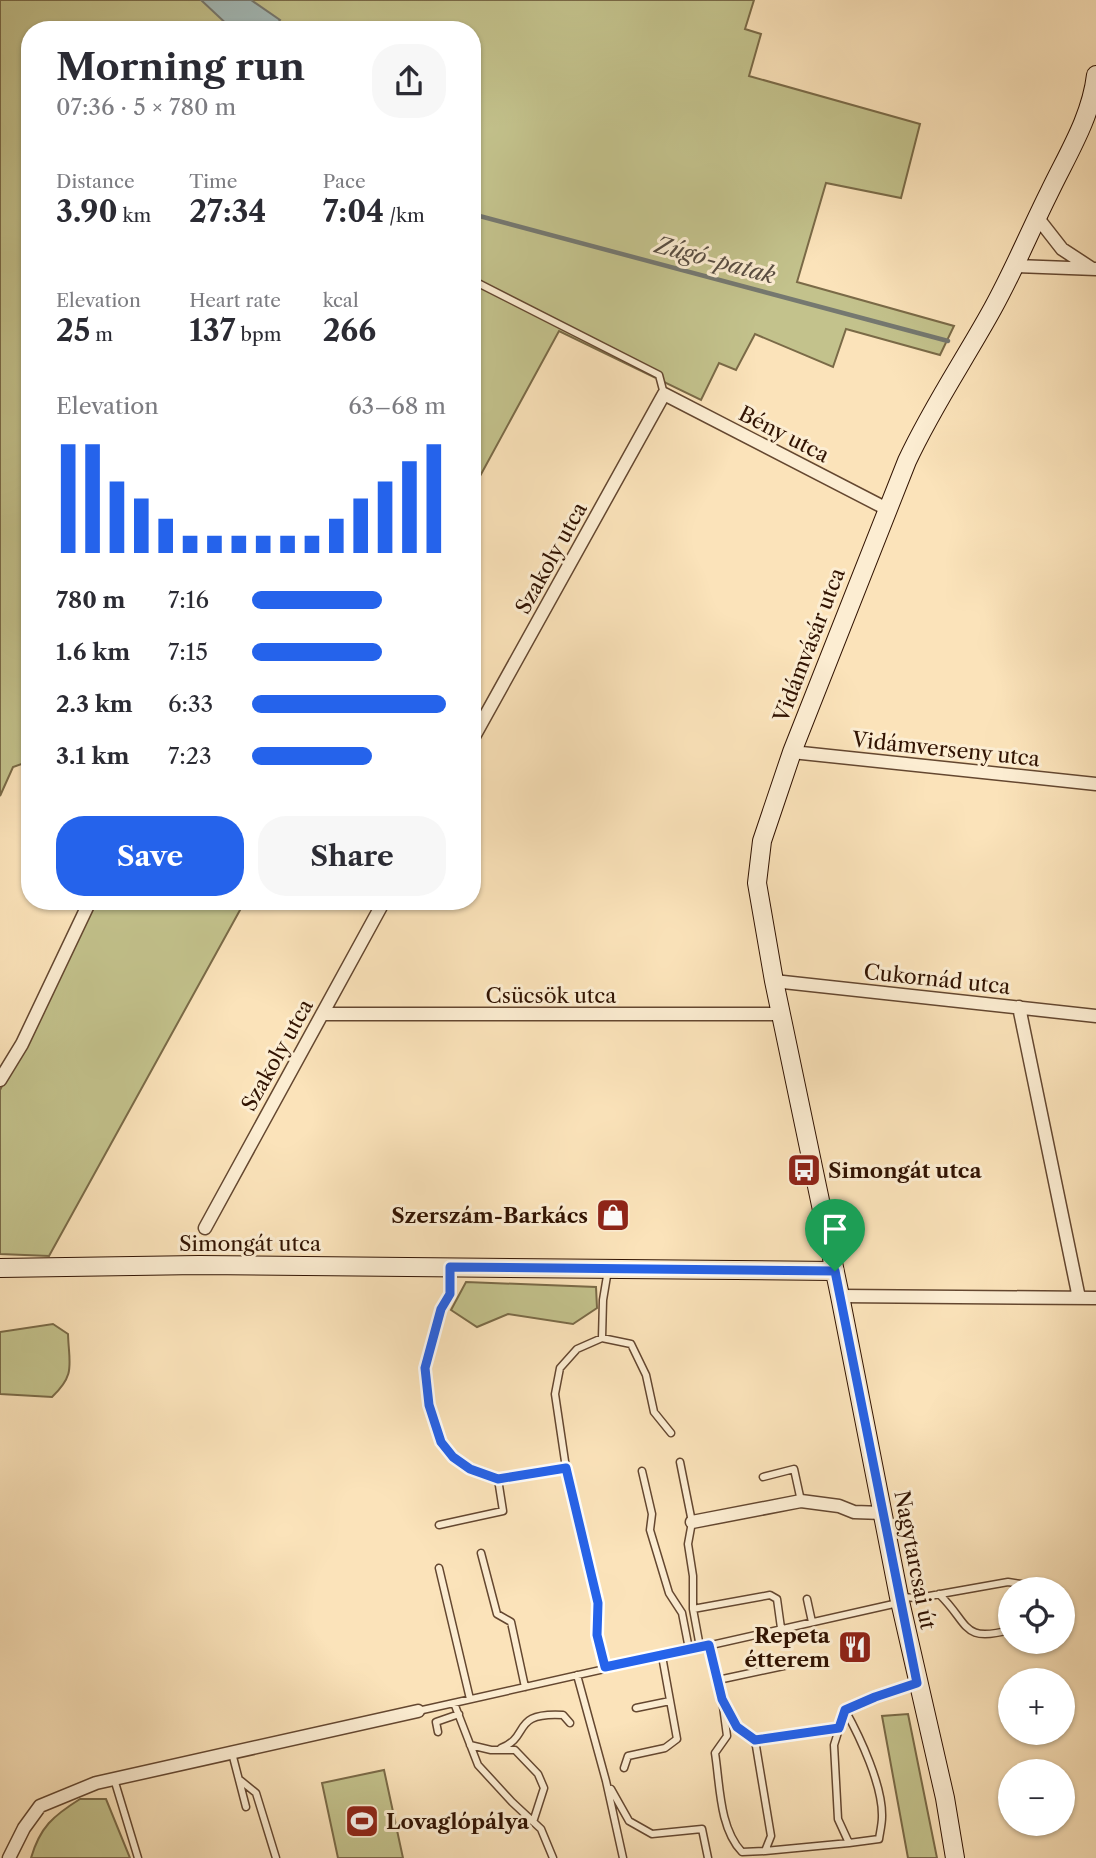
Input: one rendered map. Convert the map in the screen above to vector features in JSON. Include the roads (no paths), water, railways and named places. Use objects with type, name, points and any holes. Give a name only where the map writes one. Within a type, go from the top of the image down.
[{"type":"main road","name":"Vidámvásár utca","points":[[835,1271],[759,898],[758,867],[762,841],[792,752],[887,509],[923,426],[979,332],[1015,266],[1037,217],[1090,124],[1096,75]]},
{"type":"main road","name":"Simongát utca","points":[[0,1268],[199,1265],[835,1271]]},
{"type":"main road","name":"Nagytarcsai út","points":[[835,1271],[900,1600],[955,1858]]},
{"type":"street","points":[[1037,217],[1062,249],[1094,269]]},
{"type":"street","points":[[1015,266],[1094,269]]},
{"type":"street","name":"Bény utca","points":[[664,394],[887,509]]},
{"type":"street","name":"Szakoly utca","points":[[481,724],[664,394]]},
{"type":"street","name":"Vidámverseny utca","points":[[792,752],[1096,784]]},
{"type":"street","points":[[0,1080],[22,1044],[86,910]]},
{"type":"street","name":"Szakoly utca","points":[[205,1228],[379,910]]},
{"type":"street","name":"Cukornád utca","points":[[774,981],[1096,1016]]},
{"type":"street","points":[[1019,1007],[1079,1298]]},
{"type":"street","name":"Csücsök utca","points":[[322,1014],[781,1014]]},
{"type":"street","points":[[840,1296],[1096,1298]]},
{"type":"street","points":[[692,1522],[801,1501],[839,1506],[853,1512],[883,1513]]},
{"type":"street","points":[[9,1858],[23,1828],[40,1806],[96,1783],[418,1711]]},
{"type":"lane","points":[[481,285],[659,375],[664,394]]},
{"type":"lane","points":[[450,1267],[450,1294],[441,1309],[425,1368],[429,1405],[441,1442],[453,1457],[470,1469],[498,1479],[566,1468]]},
{"type":"lane","points":[[603,1338],[603,1300],[608,1269]]},
{"type":"lane","points":[[605,1667],[597,1635],[598,1603],[566,1468],[555,1394],[560,1368],[577,1349],[603,1338],[631,1344],[646,1376],[654,1412],[670,1433]]},
{"type":"lane","points":[[680,1462],[692,1522],[688,1544],[693,1576],[693,1609],[700,1647]]},
{"type":"lane","points":[[763,1477],[794,1469],[801,1501]]},
{"type":"lane","points":[[642,1471],[652,1514],[650,1530],[669,1593],[682,1614],[689,1649]]},
{"type":"lane","points":[[439,1525],[503,1511],[498,1479]]},
{"type":"lane","points":[[481,1553],[497,1614],[511,1622],[525,1687]]},
{"type":"lane","points":[[439,1568],[470,1699]]},
{"type":"lane","points":[[418,1711],[900,1600],[998,1584]]},
{"type":"lane","points":[[939,1594],[974,1634],[986,1636],[998,1633]]},
{"type":"lane","points":[[693,1609],[770,1595],[777,1599],[781,1629]]},
{"type":"lane","points":[[807,1599],[812,1622]]},
{"type":"lane","points":[[709,1645],[722,1699],[727,1736],[715,1753],[731,1841],[741,1852],[879,1839],[883,1818],[880,1797],[861,1738],[845,1710]]},
{"type":"lane","points":[[624,1768],[628,1756],[665,1748],[677,1739],[662,1656]]},
{"type":"lane","points":[[718,1680],[807,1661]]},
{"type":"lane","points":[[577,1675],[607,1781],[623,1858]]},
{"type":"lane","points":[[849,1843],[838,1819],[834,1745],[845,1710],[917,1683]]},
{"type":"lane","points":[[722,1699],[737,1727],[755,1740],[839,1728]]},
{"type":"lane","points":[[635,1708],[670,1700]]},
{"type":"lane","points":[[454,1703],[478,1765],[541,1829],[553,1858]]},
{"type":"lane","points":[[438,1732],[436,1722],[459,1714]]},
{"type":"lane","points":[[496,1750],[510,1745],[523,1724],[535,1716],[563,1716],[570,1723]]},
{"type":"lane","points":[[755,1740],[771,1836],[765,1851]]},
{"type":"lane","points":[[470,1745],[515,1750],[538,1774],[544,1788],[533,1822]]},
{"type":"lane","points":[[232,1753],[246,1807]]},
{"type":"lane","points":[[114,1779],[138,1858]]},
{"type":"lane","points":[[240,1780],[256,1793],[276,1858]]},
{"type":"lane","points":[[607,1781],[629,1821],[652,1834],[702,1829],[708,1858]]},
{"type":"water","points":[[201,0],[251,0],[280,20],[279,21],[223,21]]},
{"type":"waterway","name":"Zúgó-patak","points":[[481,216],[948,341]]},
{"type":"place","name":"Simongát utca","points":[[804,1170]]},
{"type":"place","name":"Szerszám-Barkács","points":[[613,1215]]},
{"type":"place","name":"Repeta étterem","points":[[855,1647]]},
{"type":"place","name":"Lovaglópálya","points":[[362,1821]]}]
